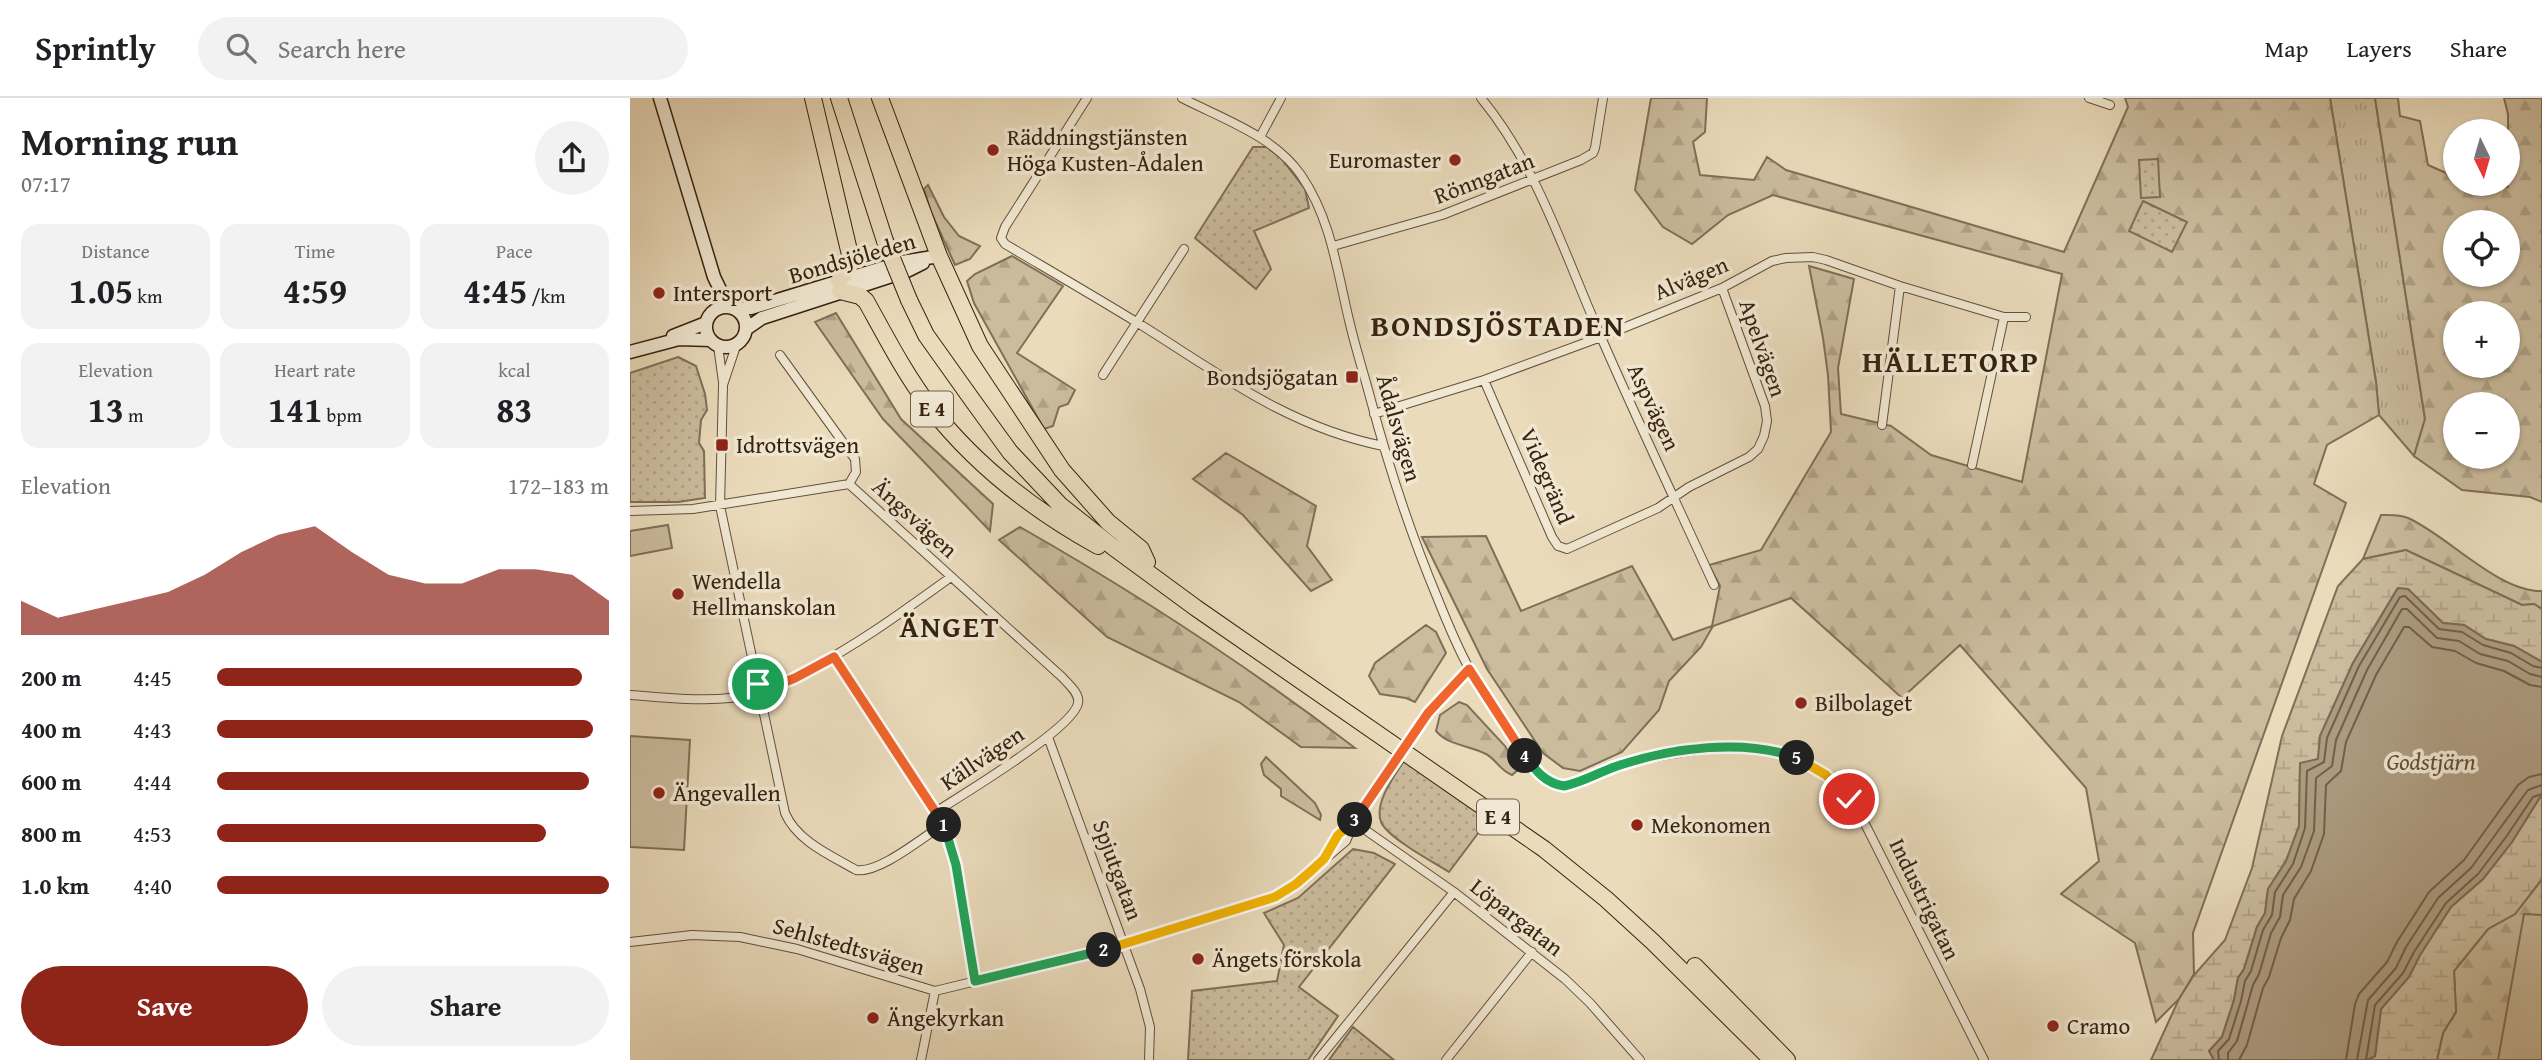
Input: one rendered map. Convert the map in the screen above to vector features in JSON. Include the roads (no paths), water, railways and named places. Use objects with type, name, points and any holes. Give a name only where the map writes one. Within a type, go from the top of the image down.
[{"type":"highway","points":[[813,98],[851,259],[839,286]]},
{"type":"highway","name":"E 4","points":[[839,98],[886,241],[926,335],[1010,452],[1045,489],[1076,519],[1207,616],[1544,849],[1653,942],[1772,1060]]},
{"type":"highway","name":"E 4","points":[[880,98],[939,256],[969,324],[995,371],[1062,470],[1088,502],[1141,550],[1147,562]]},
{"type":"highway","name":"E 4","points":[[839,286],[866,301],[929,406],[981,465],[1013,492],[1082,537],[1107,551],[1127,556]]},
{"type":"highway","name":"E 4","points":[[972,401],[1062,493],[1147,562],[1464,781],[1576,862],[1672,944],[1787,1060]]},
{"type":"main road","points":[[630,352],[686,338],[728,348],[743,338],[746,329],[743,317],[732,307],[714,276],[660,98]]},
{"type":"main road","name":"Bondsjöleden","points":[[746,329],[762,318],[902,262],[939,256]]},
{"type":"main road","points":[[714,276],[708,319],[714,343]]},
{"type":"main road","name":"Bondsjöleden","points":[[732,307],[751,308],[839,286]]},
{"type":"main road","points":[[660,343],[708,319],[716,309],[732,307]]},
{"type":"street","points":[[1087,98],[1005,227],[1002,240],[1048,271],[1137,322],[1246,393],[1283,412],[1355,441],[1383,446]]},
{"type":"street","name":"Ådalsvägen","points":[[1182,98],[1260,137],[1280,152],[1298,172],[1321,210],[1333,246],[1383,446],[1429,577],[1469,669],[1510,735],[1543,778],[1553,784],[1572,785]]},
{"type":"street","points":[[1260,137],[1281,98]]},
{"type":"street","name":"Aspvägen","points":[[1481,98],[1493,112],[1534,180],[1601,337],[1714,585]]},
{"type":"street","name":"Rönngatan","points":[[1333,246],[1442,215],[1581,160],[1593,153],[1603,98]]},
{"type":"street","points":[[2089,98],[2110,105]]},
{"type":"street","points":[[1103,374],[1184,249]]},
{"type":"street","name":"Alvägen","points":[[1374,414],[1484,380],[1601,337],[1722,288],[1772,261],[1798,257],[1826,260],[1900,286],[2004,317],[2026,317]]},
{"type":"street","points":[[1882,425],[1900,286]]},
{"type":"street","name":"Apelvägen","points":[[1675,498],[1689,487],[1749,457],[1758,449],[1764,436],[1767,421],[1765,406],[1722,288]]},
{"type":"street","points":[[1972,465],[2004,317]]},
{"type":"street","points":[[714,343],[723,385],[720,506],[789,824],[810,842],[856,870],[870,871],[944,824]]},
{"type":"street","points":[[723,385],[736,345]]},
{"type":"street","points":[[780,355],[855,459],[856,472],[849,484]]},
{"type":"street","name":"Videgränd","points":[[1484,380],[1558,546],[1567,549],[1675,498]]},
{"type":"street","name":"Ängsvägen","points":[[630,510],[665,511],[720,506],[849,484],[1062,677],[1077,694],[1079,702],[1075,711],[1048,737]]},
{"type":"street","points":[[630,695],[712,699],[760,692],[795,678],[834,657],[951,577]]},
{"type":"street","points":[[834,657],[944,824],[956,865],[975,981]]},
{"type":"street","name":"Sehlstedtsvägen","points":[[630,942],[692,935],[740,937],[797,949],[935,991],[1125,945],[1275,897],[1296,884],[1346,841],[1354,822],[1385,773],[1423,720],[1469,669]]},
{"type":"street","name":"Källvägen","points":[[937,811],[1048,737]]},
{"type":"street","name":"Spjutgatan","points":[[1048,737],[1125,945],[1147,1015],[1150,1027],[1149,1060]]},
{"type":"street","name":"Industrigatan","points":[[1572,785],[1634,761],[1726,747],[1772,750],[1795,757],[1826,775],[1849,799],[1868,828],[1984,1060]]},
{"type":"street","name":"Löpargatan","points":[[1354,822],[1454,892],[1565,979],[1640,1060]]},
{"type":"street","points":[[1318,1060],[1454,892]]},
{"type":"street","points":[[1446,1060],[1532,953]]},
{"type":"street","points":[[922,1060],[935,991]]},
{"type":"water","name":"Godstjärn","points":[[2398,588],[2408,589],[2443,623],[2464,625],[2486,639],[2514,646],[2542,662],[2542,794],[2512,842],[2483,879],[2451,907],[2409,977],[2381,1009],[2375,1056],[2367,1060],[2214,1060],[2209,1051],[2222,1037],[2238,978],[2265,913],[2268,889],[2286,861],[2299,826],[2300,763],[2318,759],[2320,736],[2353,663]]},
{"type":"place","name":"Räddningstjänsten Höga Kusten-Ådalen","points":[[993,150]]},
{"type":"place","name":"Euromaster","points":[[1455,160]]},
{"type":"place","name":"Intersport","points":[[659,293]]},
{"type":"place","name":"Bondsjögatan","points":[[1352,377]]},
{"type":"place","name":"Idrottsvägen","points":[[722,445]]},
{"type":"place","name":"Wendella Hellmanskolan","points":[[678,594]]},
{"type":"place","name":"Bilbolaget","points":[[1801,703]]},
{"type":"place","name":"Ängevallen","points":[[659,793]]},
{"type":"place","name":"Mekonomen","points":[[1637,825]]},
{"type":"place","name":"Ängets förskola","points":[[1198,959]]},
{"type":"place","name":"Ängekyrkan","points":[[873,1018]]},
{"type":"place","name":"Cramo","points":[[2053,1026]]},
{"type":"district","name":"BONDSJÖSTADEN","points":[[1498,326]]},
{"type":"district","name":"HÄLLETORP","points":[[1951,362]]},
{"type":"district","name":"ÄNGET","points":[[950,627]]}]
